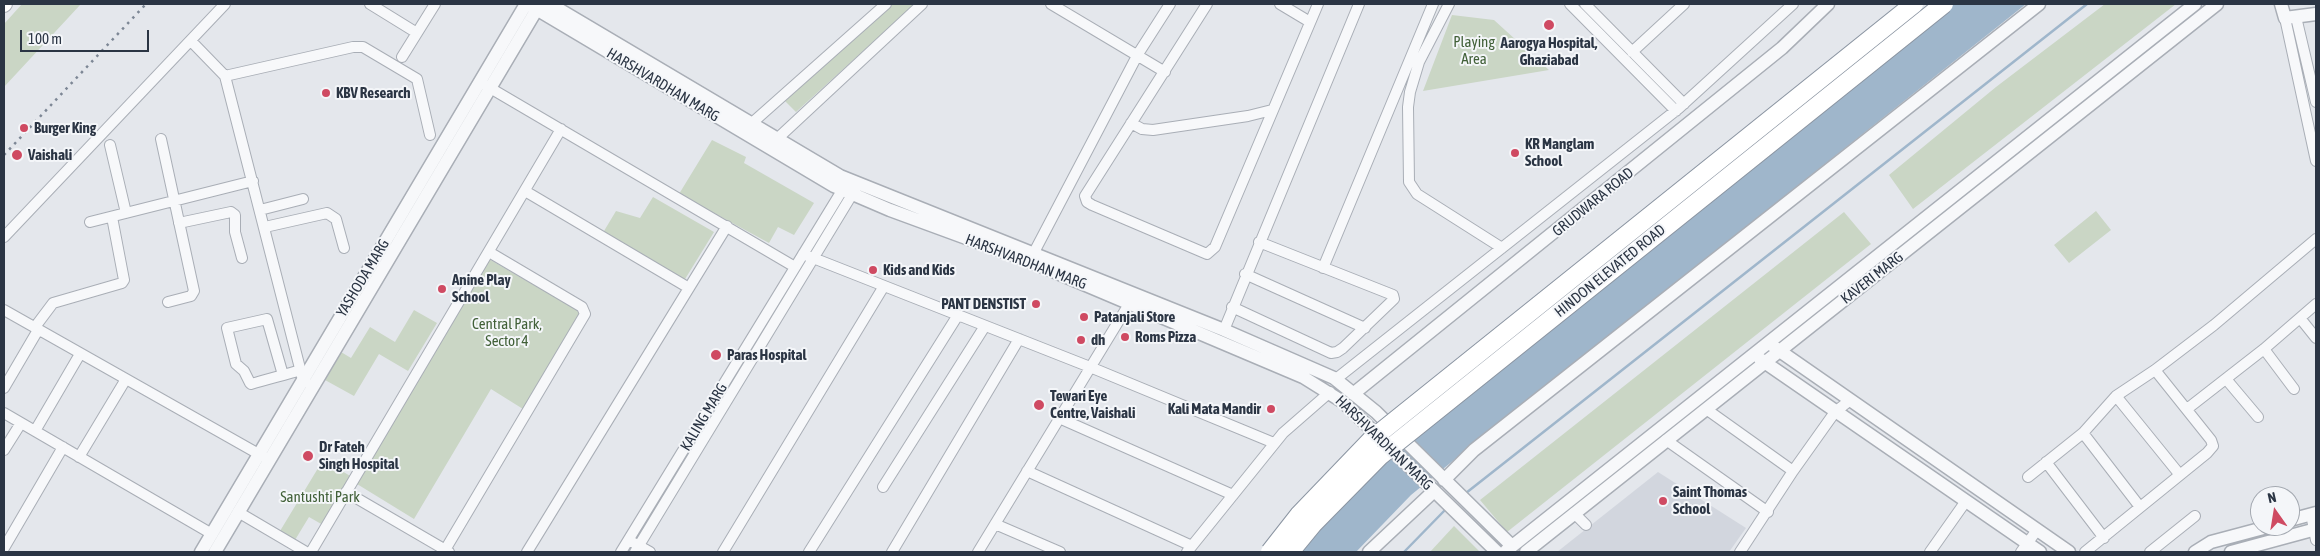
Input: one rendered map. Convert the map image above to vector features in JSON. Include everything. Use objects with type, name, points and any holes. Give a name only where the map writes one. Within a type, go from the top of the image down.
[{"type":"highway","name":"HINDON ELEVATED ROAD","points":[[1270,552],[1299,515],[1372,439],[1914,4]]},
{"type":"highway","name":"HINDON ELEVATED ROAD","points":[[1290,552],[1313,524],[1380,456],[1944,4]]},
{"type":"street","points":[[4,237],[225,4]]},
{"type":"street","points":[[370,4],[417,33]]},
{"type":"street","points":[[402,57],[435,4]]},
{"type":"street","name":"HARSHVARDHAN MARG","points":[[550,4],[778,138],[851,187],[890,210],[1031,257],[1224,330],[1311,366],[1336,379],[1376,412],[1468,504],[1508,549]]},
{"type":"street","points":[[742,132],[886,4]]},
{"type":"street","points":[[768,147],[922,4]]},
{"type":"street","points":[[1051,4],[1138,54],[1165,72]]},
{"type":"street","points":[[1031,257],[1138,54],[1170,4]]},
{"type":"street","points":[[1207,4],[1085,196],[1087,202],[1207,254],[1215,247],[1318,4]]},
{"type":"street","points":[[1280,4],[1310,22]]},
{"type":"street","points":[[1224,330],[1359,4]]},
{"type":"street","points":[[1323,268],[1433,4]]},
{"type":"street","points":[[1449,4],[1419,62],[1413,79],[1408,108],[1408,182],[1417,194],[1502,248]]},
{"type":"street","points":[[1570,4],[1680,107]]},
{"type":"street","points":[[1585,4],[1632,52],[1680,107]]},
{"type":"street","points":[[1632,52],[1684,4]]},
{"type":"street","points":[[1336,379],[1680,107],[1793,4]]},
{"type":"street","name":"GRUDWARA ROAD","points":[[1353,394],[1775,54],[1828,4]]},
{"type":"street","points":[[1446,482],[1474,450],[2039,4]]},
{"type":"street","name":"KAVERI MARG","points":[[1508,549],[2195,4]]},
{"type":"street","name":"KAVERI MARG","points":[[1526,552],[2217,4]]},
{"type":"street","points":[[2281,4],[2291,17],[2316,102]]},
{"type":"street","points":[[2293,4],[2291,17],[2313,132],[2316,161]]},
{"type":"street","name":"HARSHVARDHAN MARG","points":[[533,5],[768,147],[851,187]]},
{"type":"street","name":"YASHODA MARG","points":[[214,552],[238,512],[264,457],[306,379],[533,5]]},
{"type":"street","points":[[2291,17],[2316,14]]},
{"type":"street","points":[[191,40],[225,76],[306,379],[283,375],[250,384],[244,371],[236,364],[227,328],[267,318],[283,375]]},
{"type":"street","points":[[225,76],[353,47],[363,47],[417,79],[430,135]]},
{"type":"street","points":[[485,85],[795,267]]},
{"type":"street","points":[[1131,123],[1142,129],[1153,130],[1248,116],[1272,110]]},
{"type":"street","points":[[311,552],[561,129]]},
{"type":"street","points":[[161,139],[194,292],[191,296],[168,302]]},
{"type":"street","points":[[110,145],[126,213]]},
{"type":"street","points":[[2012,149],[2021,159]]},
{"type":"street","points":[[90,222],[253,181]]},
{"type":"street","name":"KALING MARG","points":[[621,552],[803,254],[851,187]]},
{"type":"street","name":"KALING MARG","points":[[637,549],[814,258],[851,187]]},
{"type":"street","points":[[525,191],[689,288]]},
{"type":"street","points":[[260,210],[303,199]]},
{"type":"street","points":[[179,223],[231,212],[234,214],[235,232],[242,258]]},
{"type":"street","points":[[265,227],[327,213],[336,219],[344,248]]},
{"type":"street","points":[[4,388],[36,328],[53,303],[122,283],[124,280],[112,217]]},
{"type":"street","points":[[527,552],[727,226]]},
{"type":"street","points":[[2028,477],[2083,433],[2116,396],[2155,370],[2214,325],[2316,239]]},
{"type":"street","points":[[1232,307],[1331,353],[1343,348],[1392,302],[1393,295],[1259,242]]},
{"type":"street","points":[[346,492],[447,551],[585,314],[582,307],[489,252]]},
{"type":"street","points":[[803,254],[1090,367],[1274,443]]},
{"type":"street","name":"HARSHVARDHAN MARG","points":[[1031,257],[1129,304],[1303,377],[1330,392],[1366,423],[1497,552]]},
{"type":"street","points":[[1246,274],[1365,328]]},
{"type":"street","points":[[723,552],[884,286]]},
{"type":"street","points":[[978,552],[1129,304]]},
{"type":"street","points":[[2188,409],[2264,349],[2316,304]]},
{"type":"street","points":[[4,310],[264,457]]},
{"type":"street","points":[[808,552],[958,315]]},
{"type":"street","points":[[2300,318],[2316,338]]},
{"type":"street","points":[[883,488],[986,326]]},
{"type":"street","points":[[892,552],[1019,339]]},
{"type":"street","points":[[1768,342],[2069,552]]},
{"type":"street","points":[[2264,349],[2294,389]]},
{"type":"street","points":[[35,431],[80,354]]},
{"type":"street","points":[[1753,354],[1966,501],[2024,548],[2040,552]]},
{"type":"street","points":[[2085,552],[2207,453],[2213,446],[2188,409],[2155,370]]},
{"type":"street","points":[[79,457],[126,379]]},
{"type":"street","points":[[2226,379],[2258,417]]},
{"type":"street","points":[[1027,471],[1189,549],[1274,443],[1292,424],[1330,392]]},
{"type":"street","points":[[2116,396],[2180,475]]},
{"type":"street","points":[[1740,552],[1768,512],[1793,471],[1835,412],[1850,400]]},
{"type":"street","points":[[1706,409],[1793,471]]},
{"type":"street","points":[[4,413],[212,534]]},
{"type":"street","points":[[1059,418],[1233,495]]},
{"type":"street","points":[[4,450],[20,423]]},
{"type":"street","points":[[2083,433],[2140,507]]},
{"type":"street","points":[[1666,440],[1768,512]]},
{"type":"street","points":[[4,548],[62,447]]},
{"type":"street","points":[[1907,460],[1916,447]]},
{"type":"street","name":"YASHODA MARG","points":[[201,552],[264,457]]},
{"type":"street","points":[[2046,462],[2104,538]]},
{"type":"street","points":[[1369,552],[1435,492]]},
{"type":"street","points":[[1930,552],[1966,501]]},
{"type":"street","points":[[238,512],[306,552]]},
{"type":"street","points":[[1574,513],[1586,525]]},
{"type":"street","points":[[2230,552],[2316,533],[2314,514],[2300,518]]},
{"type":"street","points":[[2150,552],[2194,516]]},
{"type":"street","points":[[995,524],[1060,552]]},
{"type":"street","points":[[2024,548],[2037,530]]},
{"type":"street","points":[[2195,552],[2211,542],[2250,532]]},
{"type":"street","points":[[629,540],[637,549],[650,552]]},
{"type":"shaded area","name":"Saint Thomas School","points":[[1658,472],[1746,528],[1729,552],[1557,552]]},
{"type":"green space","points":[[22,4],[81,4],[4,87],[4,24]]},
{"type":"green space","points":[[892,4],[915,4],[796,112],[784,100]]},
{"type":"green space","points":[[2105,4],[2176,4],[1913,209],[1889,175],[1996,87]]},
{"type":"green space","name":"Playing Area","points":[[1452,15],[1494,20],[1549,70],[1423,91]]},
{"type":"green space","points":[[712,140],[746,157],[744,163],[814,203],[794,235],[778,227],[769,243],[679,194]]},
{"type":"green space","points":[[653,197],[714,232],[682,284],[601,236],[616,211],[640,218]]},
{"type":"green space","points":[[2096,211],[2111,230],[2069,263],[2054,245]]},
{"type":"green space","points":[[1844,212],[1871,244],[1507,532],[1480,500]]},
{"type":"green space","name":"Central Park, Sector 4","points":[[489,259],[582,313],[523,409],[491,389],[414,519],[357,484]]},
{"type":"green space","points":[[414,310],[437,323],[408,371],[379,354],[354,396],[325,380],[341,352],[351,358],[370,327],[395,342]]},
{"type":"green space","name":"Santushti Park","points":[[323,460],[352,477],[323,525],[309,517],[295,540],[280,531]]},
{"type":"green space","points":[[1454,526],[1480,552],[1430,552]]},
{"type":"water","points":[[1935,4],[2026,4],[1411,495],[1356,552],[1285,552],[1356,467],[1479,363]]},
{"type":"waterway","points":[[1466,493],[2087,4]]},
{"type":"waterway","points":[[1404,552],[1446,509]]},
{"type":"railway","points":[[4,155],[146,4]]},
{"type":"place","name":"Aarogya Hospital, Ghaziabad","points":[[1549,25]]},
{"type":"place","name":"KBV Research","points":[[326,93]]},
{"type":"place","name":"Burger King","points":[[24,128]]},
{"type":"place","name":"KR Manglam School","points":[[1515,153]]},
{"type":"place","name":"Vaishali","points":[[17,155]]},
{"type":"place","name":"Kids and Kids","points":[[873,270]]},
{"type":"place","name":"Anine Play School","points":[[442,289]]},
{"type":"place","name":"PANT DENSTIST","points":[[1036,304]]},
{"type":"place","name":"Patanjali Store","points":[[1084,317]]},
{"type":"place","name":"Roms Pizza","points":[[1125,337]]},
{"type":"place","name":"dh","points":[[1081,340]]},
{"type":"place","name":"Paras Hospital","points":[[716,355]]},
{"type":"place","name":"Tewari Eye Centre, Vaishali","points":[[1039,405]]},
{"type":"place","name":"Kali Mata Mandir","points":[[1271,409]]},
{"type":"place","name":"Dr Fateh Singh Hospital","points":[[308,456]]},
{"type":"place","name":"Saint Thomas School","points":[[1663,501]]}]
